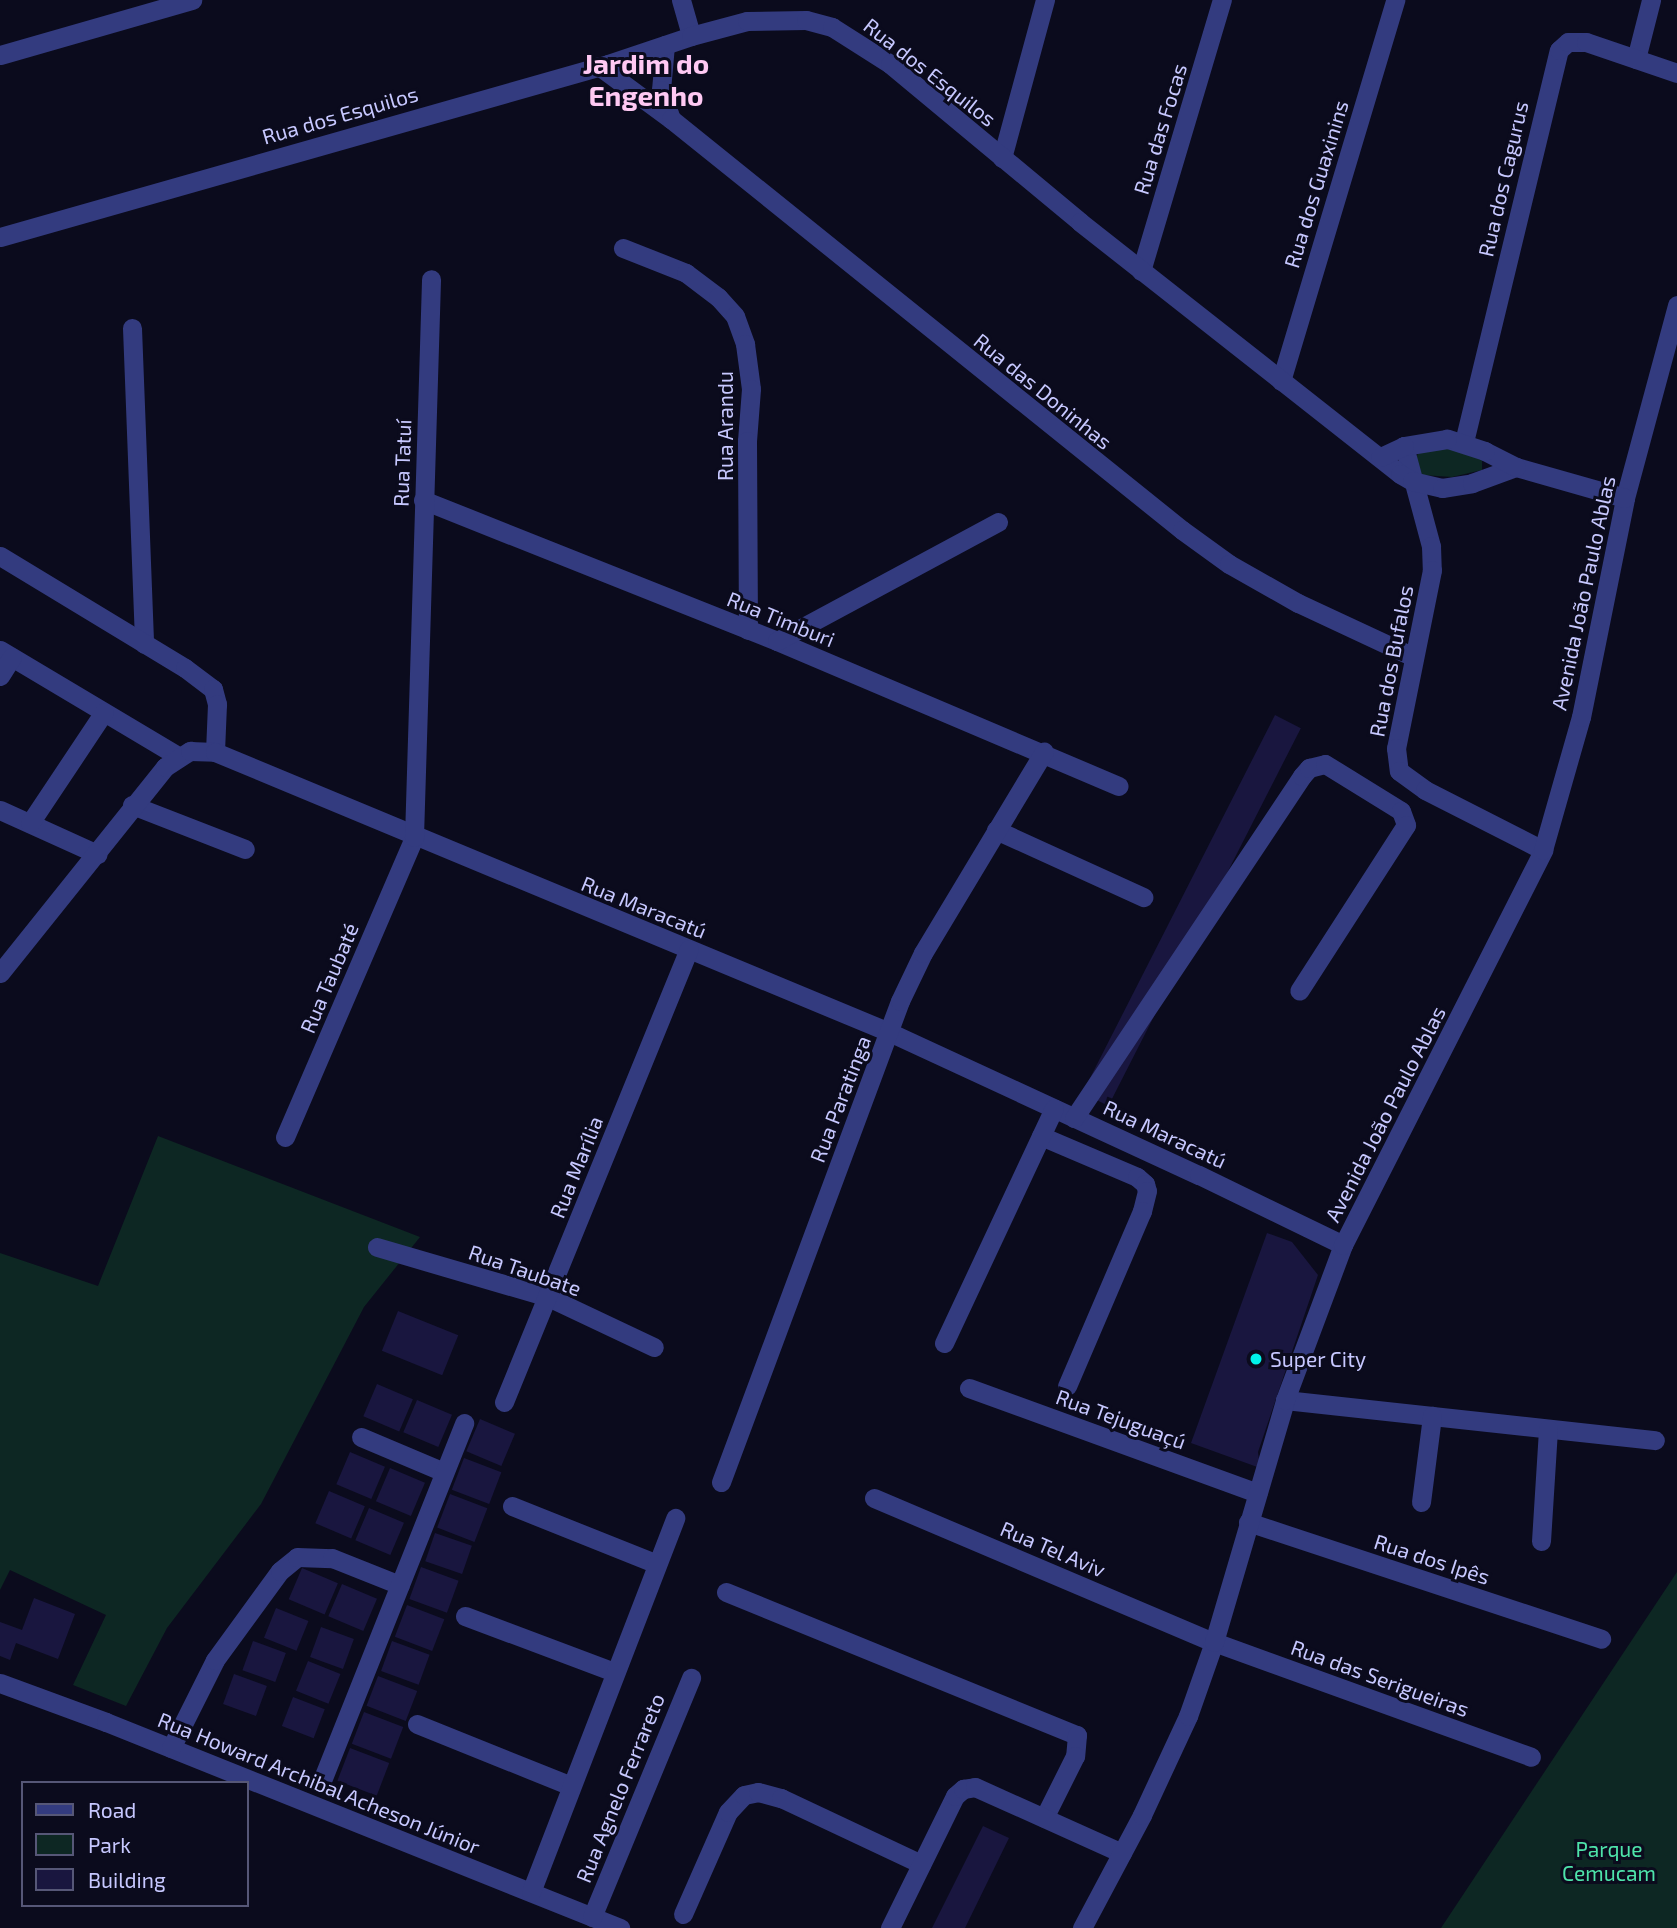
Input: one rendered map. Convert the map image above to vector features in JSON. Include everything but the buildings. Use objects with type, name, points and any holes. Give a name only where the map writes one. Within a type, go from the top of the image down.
[{"type":"street","points":[[0,55],[191,0]]},
{"type":"street","points":[[681,0],[691,36]]},
{"type":"street","points":[[1002,158],[1045,0]]},
{"type":"street","name":"Rua das Focas","points":[[1141,271],[1222,0]]},
{"type":"street","name":"Rua dos Guaxinins","points":[[1281,381],[1395,0]]},
{"type":"street","points":[[1636,59],[1651,0]]},
{"type":"street","name":"Rua dos Esquilos","points":[[0,237],[599,66],[691,36],[747,22],[806,20],[832,27],[890,64],[1141,271],[1412,481],[1442,488],[1472,483],[1516,467]]},
{"type":"street","name":"Rua dos Cagurus","points":[[1464,442],[1559,50],[1568,42],[1586,43],[1677,73]]},
{"type":"street","points":[[665,45],[661,90],[671,119]]},
{"type":"street","name":"Rua das Doninhas","points":[[599,66],[671,119],[1182,530],[1229,564],[1298,603],[1414,657]]},
{"type":"street","name":"Rua Arandu","points":[[623,248],[686,273],[718,297],[735,316],[745,344],[751,389],[747,441],[748,629]]},
{"type":"street","name":"Rua Tatuí","points":[[414,837],[430,279]]},
{"type":"street","name":"Avenida João Paulo Ablas","points":[[1082,1928],[1122,1853],[1188,1716],[1214,1642],[1285,1400],[1343,1245],[1544,850],[1581,717],[1625,498],[1676,314]]},
{"type":"street","points":[[132,328],[144,643]]},
{"type":"street","points":[[1380,457],[1404,446],[1433,440],[1464,442],[1516,467],[1625,498]]},
{"type":"street","name":"Rua dos Bufalos","points":[[1404,446],[1431,546],[1432,570],[1396,748],[1399,771],[1424,790],[1544,850]]},
{"type":"street","name":"Rua Timburi","points":[[423,500],[748,629],[1119,786]]},
{"type":"street","points":[[777,641],[998,522]]},
{"type":"street","points":[[0,556],[185,668],[212,689],[217,704],[215,752]]},
{"type":"street","points":[[0,676],[6,653],[178,756],[132,805],[97,854],[0,973]]},
{"type":"street","points":[[30,823],[104,712]]},
{"type":"street","name":"Rua Maracatú","points":[[178,756],[190,751],[215,752],[414,837],[889,1032],[1343,1245]]},
{"type":"street","name":"Rua Paratinga","points":[[721,1482],[889,1032],[923,953],[1044,752]]},
{"type":"street","points":[[1074,1118],[1302,776],[1309,768],[1325,764],[1401,811],[1406,825],[1299,991]]},
{"type":"street","points":[[132,805],[245,849]]},
{"type":"street","points":[[0,810],[97,854]]},
{"type":"street","points":[[996,830],[1143,897]]},
{"type":"street","name":"Rua Taubaté","points":[[285,1137],[414,837]]},
{"type":"street","name":"Rua Marília","points":[[504,1402],[689,949]]},
{"type":"street","points":[[944,1343],[1054,1108]]},
{"type":"street","points":[[1041,1136],[1137,1177],[1145,1184],[1147,1191],[1142,1211],[1067,1386]]},
{"type":"street","name":"Rua Taubate","points":[[377,1247],[548,1297],[654,1347]]},
{"type":"street","name":"Rua Tejuguaçú","points":[[969,1388],[1257,1493]]},
{"type":"street","points":[[1285,1400],[1655,1440]]},
{"type":"street","points":[[1421,1502],[1433,1416]]},
{"type":"street","points":[[323,1778],[464,1423]]},
{"type":"street","points":[[1541,1541],[1548,1429]]},
{"type":"street","points":[[360,1437],[444,1472]]},
{"type":"street","name":"Rua Tel Aviv","points":[[874,1499],[1214,1642]]},
{"type":"street","points":[[512,1506],[657,1564]]},
{"type":"street","points":[[531,1892],[675,1518]]},
{"type":"street","name":"Rua dos Ipês","points":[[1248,1522],[1601,1639]]},
{"type":"street","points":[[171,1748],[215,1660],[280,1571],[297,1557],[332,1558],[400,1586]]},
{"type":"street","points":[[726,1592],[1077,1735],[1075,1756],[1044,1818]]},
{"type":"street","points":[[465,1616],[614,1672]]},
{"type":"street","name":"Rua das Serigueiras","points":[[1214,1642],[1531,1757]]},
{"type":"street","name":"Rua Agnelo Ferrareto","points":[[592,1916],[691,1678]]},
{"type":"street","name":"Rua Howard Archibal Acheson Júnior","points":[[0,1683],[171,1748],[620,1928]]},
{"type":"street","points":[[417,1724],[571,1786]]},
{"type":"street","points":[[890,1928],[955,1796],[963,1788],[975,1787],[1122,1853]]},
{"type":"street","points":[[683,1914],[729,1812],[744,1795],[758,1792],[781,1798],[921,1864]]},
{"type":"green space","points":[[1446,447],[1482,458],[1482,470],[1452,477],[1422,475],[1415,459],[1418,454],[1427,448]]},
{"type":"green space","points":[[158,1136],[420,1237],[364,1307],[261,1504],[167,1628],[126,1706],[73,1685],[106,1615],[10,1570],[0,1590],[0,1253],[98,1286]]},
{"type":"green space","name":"Parque Cemucam","points":[[1677,1572],[1677,1928],[1441,1928]]},
{"type":"place","name":"Super City","points":[[1256,1359]]},
{"type":"district","name":"Jardim do Engenho","points":[[646,79]]}]
